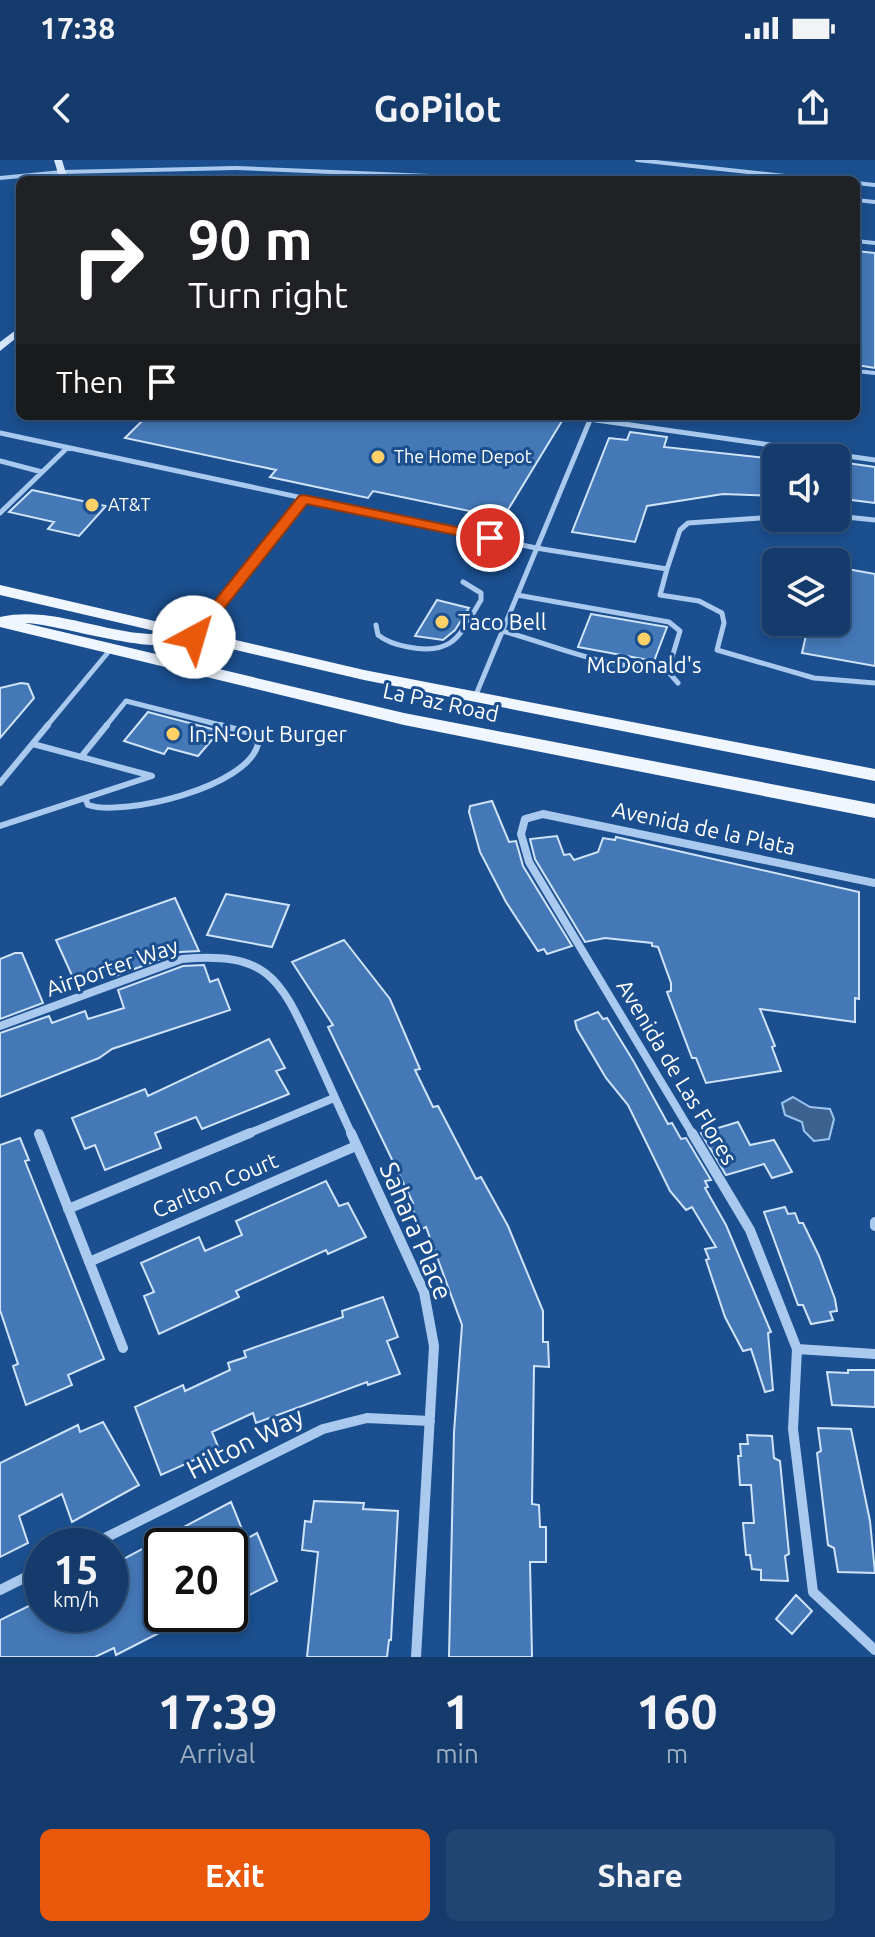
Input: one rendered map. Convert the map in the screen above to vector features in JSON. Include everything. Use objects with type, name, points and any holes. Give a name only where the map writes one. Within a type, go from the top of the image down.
[{"type":"main road","points":[[58,160],[63,176]]},
{"type":"main road","name":"La Paz Road","points":[[0,590],[194,637],[475,697],[875,775]]},
{"type":"main road","points":[[0,621],[26,616],[45,618],[146,641],[194,637]]},
{"type":"main road","name":"La Paz Road","points":[[0,621],[404,719],[875,811]]},
{"type":"street","points":[[63,176],[236,168],[415,176]]},
{"type":"street","name":"Avenida de la Plata","points":[[525,819],[543,814],[875,883]]},
{"type":"street","name":"Avenida de Las Flores","points":[[525,819],[521,834],[529,862],[750,1230],[797,1349]]},
{"type":"street","name":"Airporter Way","points":[[0,1026],[182,959],[209,956],[239,959]]},
{"type":"street","name":"Sahara Place","points":[[239,959],[269,974],[287,993],[424,1292],[434,1346],[416,1657]]},
{"type":"street","name":"Carlton Court","points":[[68,1209],[334,1098]]},
{"type":"street","points":[[39,1134],[123,1348]]},
{"type":"street","name":"Carlton Court","points":[[89,1262],[356,1146]]},
{"type":"street","points":[[875,1354],[797,1349],[793,1429],[813,1592],[875,1650]]},
{"type":"street","name":"Hilton Way","points":[[125,1528],[323,1429],[367,1418],[430,1421]]},
{"type":"street","points":[[0,1590],[24,1578]]},
{"type":"lane","points":[[637,160],[786,176]]},
{"type":"lane","points":[[475,697],[590,420],[875,460]]},
{"type":"lane","points":[[0,433],[536,548],[667,569]]},
{"type":"lane","points":[[0,513],[67,448]]},
{"type":"lane","points":[[0,461],[42,472]]},
{"type":"lane","points":[[194,637],[304,499]]},
{"type":"lane","points":[[850,517],[875,520]]},
{"type":"lane","points":[[762,518],[688,523],[680,530],[660,595],[699,601],[722,613],[724,623],[717,650],[756,658],[783,672],[856,685],[875,683]]},
{"type":"lane","points":[[376,625],[375,632],[385,641],[426,652],[446,650],[454,644],[481,600],[477,588],[463,582]]},
{"type":"lane","points":[[517,595],[669,622],[680,631],[670,664],[665,668]]},
{"type":"lane","points":[[502,631],[544,641],[588,657],[665,668],[678,683]]},
{"type":"lane","points":[[0,783],[110,650]]},
{"type":"lane","points":[[81,757],[126,701],[247,732],[254,736],[256,752],[228,777],[198,791],[103,810],[88,805],[85,798]]},
{"type":"lane","points":[[0,826],[152,776],[33,744]]},
{"type":"water","points":[[793,1097],[810,1107],[830,1109],[834,1119],[829,1139],[814,1141],[804,1131],[802,1122],[785,1115],[782,1103]]},
{"type":"building","points":[[860,251],[875,253],[875,368],[860,366]]},
{"type":"building","name":"The Home Depot","points":[[143,420],[562,421],[503,518],[373,491],[368,498],[270,477],[276,470],[125,438]]},
{"type":"building","points":[[630,432],[667,437],[664,447],[762,458],[762,495],[723,494],[647,506],[635,542],[572,532],[609,438],[627,440]]},
{"type":"building","points":[[850,463],[875,467],[875,503],[850,500]]},
{"type":"building","points":[[32,490],[106,506],[79,536],[48,529],[54,522],[9,512]]},
{"type":"building","points":[[850,570],[875,574],[875,666],[802,653],[806,636],[850,636]]},
{"type":"building","name":"Taco Bell","points":[[437,600],[469,608],[455,630],[443,640],[415,636]]},
{"type":"building","points":[[591,614],[667,627],[654,661],[578,647]]},
{"type":"building","points":[[28,684],[34,698],[0,738],[0,688]]},
{"type":"building","name":"In-N-Out Burger","points":[[148,712],[216,730],[217,734],[198,756],[168,748],[164,754],[124,741]]},
{"type":"building","points":[[492,801],[509,842],[516,841],[523,866],[572,946],[547,954],[544,949],[538,951],[506,902],[480,852],[469,812],[470,806]]},
{"type":"building","points":[[557,836],[564,855],[570,854],[574,860],[598,852],[603,838],[615,840],[616,837],[859,892],[859,999],[855,998],[855,1022],[760,1009],[781,1071],[706,1083],[696,1058],[692,1058],[667,992],[671,991],[671,983],[658,947],[652,946],[652,943],[605,938],[585,942],[535,859],[530,839]]},
{"type":"building","points":[[226,894],[289,905],[272,947],[207,935]]},
{"type":"building","points":[[175,898],[199,951],[180,952],[113,977],[110,967],[74,980],[56,940]]},
{"type":"building","points":[[344,940],[390,999],[420,1069],[415,1070],[433,1107],[438,1106],[476,1179],[481,1177],[508,1226],[543,1311],[543,1342],[548,1342],[549,1367],[534,1366],[532,1504],[539,1505],[540,1527],[546,1527],[546,1562],[530,1562],[532,1657],[449,1657],[454,1432],[462,1325],[426,1227],[422,1229],[410,1204],[413,1203],[328,1027],[333,1025],[292,962]]},
{"type":"building","points":[[22,953],[43,1003],[0,1019],[0,959]]},
{"type":"building","points":[[204,965],[210,982],[218,979],[230,1010],[112,1049],[99,1058],[0,1097],[0,1033],[49,1016],[52,1023],[85,1011],[88,1019],[124,1008],[118,990],[183,966]]},
{"type":"building","points":[[598,1012],[603,1019],[607,1018],[668,1124],[672,1123],[681,1139],[686,1138],[711,1180],[705,1181],[708,1187],[705,1188],[726,1225],[771,1332],[768,1333],[773,1390],[765,1392],[751,1349],[743,1351],[725,1317],[706,1260],[709,1259],[705,1249],[716,1247],[692,1207],[686,1210],[670,1191],[628,1105],[606,1078],[577,1029],[575,1021]]},
{"type":"building","points":[[269,1039],[285,1068],[276,1071],[289,1094],[202,1129],[196,1117],[155,1133],[161,1148],[105,1170],[95,1145],[85,1149],[72,1118],[145,1089],[148,1096]]},
{"type":"building","points":[[738,1122],[750,1145],[774,1140],[792,1172],[772,1178],[764,1164],[726,1175],[701,1133]]},
{"type":"building","points":[[20,1138],[29,1160],[25,1161],[104,1359],[68,1375],[72,1385],[26,1405],[13,1366],[18,1364],[0,1310],[0,1145]]},
{"type":"building","points":[[326,1181],[339,1206],[348,1203],[366,1237],[328,1254],[326,1250],[236,1291],[239,1297],[159,1334],[144,1296],[154,1292],[141,1263],[199,1237],[205,1251],[242,1235],[236,1221]]},
{"type":"building","points":[[785,1207],[788,1214],[795,1213],[799,1223],[803,1223],[819,1256],[835,1299],[837,1311],[830,1312],[833,1320],[811,1324],[803,1305],[798,1305],[764,1212]]},
{"type":"building","points":[[383,1297],[398,1337],[387,1341],[400,1374],[368,1385],[367,1382],[256,1423],[253,1413],[212,1432],[219,1449],[161,1475],[135,1407],[183,1385],[185,1391],[230,1370],[228,1363],[246,1357],[244,1351],[343,1317],[342,1311]]},
{"type":"building","points":[[848,1370],[875,1370],[875,1407],[832,1405],[827,1372],[848,1373]]},
{"type":"building","points":[[103,1422],[139,1485],[72,1522],[62,1494],[19,1516],[24,1545],[0,1557],[0,1463],[78,1425],[80,1432]]},
{"type":"building","points":[[818,1428],[851,1429],[870,1521],[875,1573],[838,1572],[834,1548],[828,1545],[817,1453],[821,1451]]},
{"type":"building","points":[[747,1435],[772,1436],[774,1458],[780,1461],[789,1554],[785,1556],[788,1581],[761,1580],[761,1570],[752,1569],[750,1555],[746,1555],[743,1523],[754,1523],[751,1485],[740,1485],[738,1456],[741,1456],[740,1444],[748,1444]]},
{"type":"building","points":[[314,1501],[364,1503],[363,1509],[398,1511],[391,1640],[387,1657],[307,1657],[318,1552],[302,1550],[305,1521],[311,1522]]},
{"type":"building","points":[[231,1502],[242,1528],[182,1528]]},
{"type":"building","points":[[257,1533],[277,1581],[248,1596],[248,1538]]},
{"type":"building","points":[[144,1548],[144,1632],[161,1632],[116,1655],[114,1648],[95,1657],[0,1657],[0,1620],[24,1608],[24,1632],[128,1632],[128,1556]]},
{"type":"building","points":[[796,1595],[812,1611],[792,1634],[776,1619]]},
{"type":"place","name":"The Home Depot","points":[[378,457]]},
{"type":"place","name":"AT&T","points":[[92,505]]},
{"type":"place","name":"Taco Bell","points":[[442,622]]},
{"type":"place","name":"McDonald's","points":[[644,639]]},
{"type":"place","name":"In-N-Out Burger","points":[[173,734]]},
{"type":"route","points":[[194,637],[304,499],[490,538]]}]
